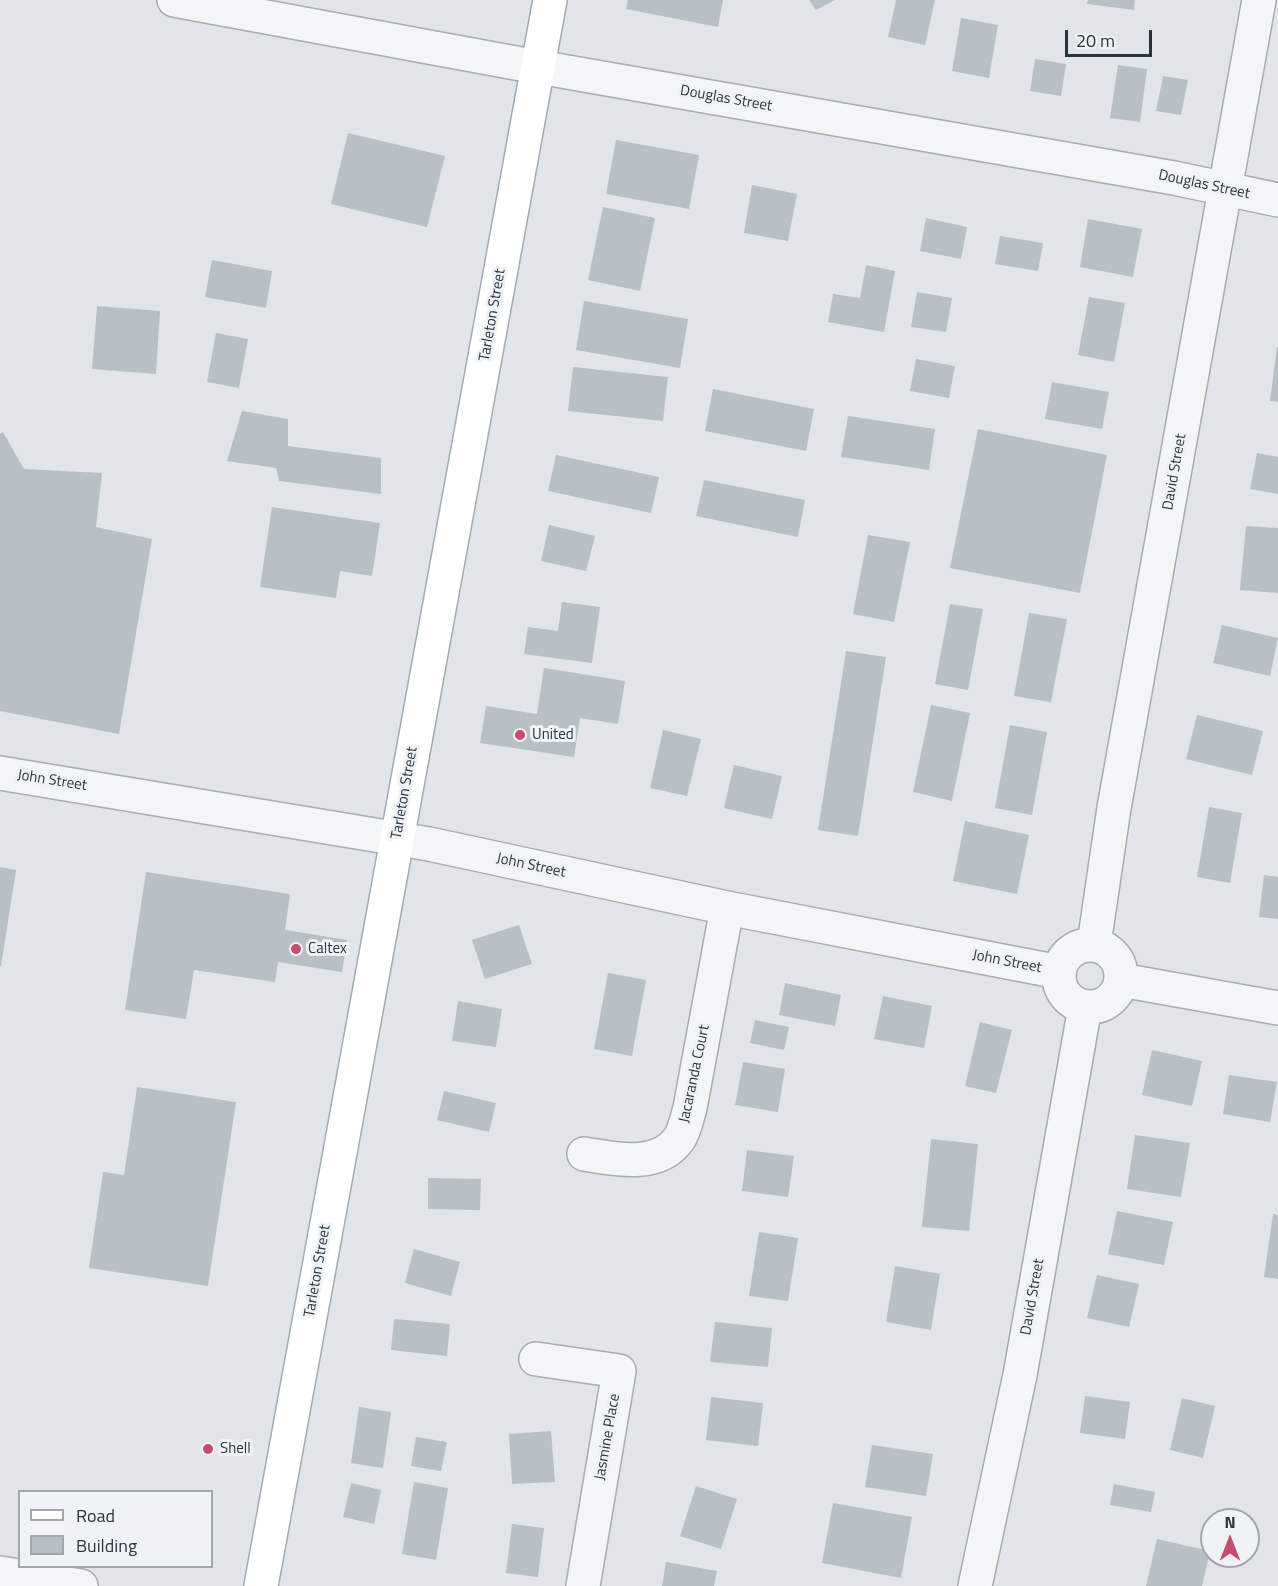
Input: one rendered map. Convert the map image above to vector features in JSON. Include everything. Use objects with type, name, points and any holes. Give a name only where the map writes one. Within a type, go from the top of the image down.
[{"type":"main road","name":"Tarleton Street","points":[[261,1586],[550,0]]},
{"type":"street","name":"Douglas Street","points":[[174,0],[538,67],[1151,174],[1278,200]]},
{"type":"street","name":"David Street","points":[[1094,944],[1114,808],[1259,0]]},
{"type":"street","name":"John Street","points":[[0,773],[397,838],[727,908],[1059,972]]},
{"type":"street","name":"Jacaranda Court","points":[[584,1154],[619,1159],[654,1158],[664,1153],[679,1138],[690,1108],[727,908]]},
{"type":"street","points":[[1094,944],[1112,952],[1121,970],[1121,980],[1118,990],[1104,1004],[1085,1007],[1074,1002],[1065,994],[1060,984],[1059,972],[1062,963],[1075,948],[1094,944]]},
{"type":"street","points":[[1121,980],[1278,1008]]},
{"type":"street","name":"David Street","points":[[975,1586],[1020,1375],[1085,1007]]},
{"type":"street","name":"Jasmine Place","points":[[536,1359],[619,1371],[583,1586]]},
{"type":"street","points":[[0,1573],[81,1586]]},
{"type":"building","points":[[628,0],[723,0],[718,27],[626,9]]},
{"type":"building","points":[[809,0],[835,0],[816,10]]},
{"type":"building","points":[[896,0],[935,0],[925,45],[888,37]]},
{"type":"building","points":[[1088,0],[1135,0],[1134,10],[1087,4]]},
{"type":"building","points":[[961,18],[998,25],[989,78],[952,71]]},
{"type":"building","points":[[1035,59],[1066,64],[1061,96],[1030,91]]},
{"type":"building","points":[[1118,65],[1147,69],[1140,122],[1110,118]]},
{"type":"building","points":[[1163,76],[1188,80],[1181,115],[1156,111]]},
{"type":"building","points":[[348,133],[445,156],[427,227],[331,204]]},
{"type":"building","points":[[616,140],[699,155],[689,209],[606,194]]},
{"type":"building","points":[[752,185],[797,194],[788,241],[744,233]]},
{"type":"building","points":[[603,207],[655,218],[640,291],[588,280]]},
{"type":"building","points":[[926,218],[967,227],[961,259],[920,251]]},
{"type":"building","points":[[1088,219],[1142,229],[1133,277],[1080,267]]},
{"type":"building","points":[[1000,236],[1043,243],[1038,271],[995,264]]},
{"type":"building","points":[[212,260],[272,271],[266,308],[205,297]]},
{"type":"building","points":[[866,265],[895,271],[884,332],[828,322],[833,294],[860,298]]},
{"type":"building","points":[[917,292],[952,298],[946,332],[911,327]]},
{"type":"building","points":[[1089,297],[1125,303],[1114,362],[1078,355]]},
{"type":"building","points":[[584,301],[688,319],[680,368],[576,350]]},
{"type":"building","points":[[97,306],[160,311],[156,374],[92,369]]},
{"type":"building","points":[[216,333],[248,339],[239,388],[207,382]]},
{"type":"building","points":[[1278,347],[1278,402],[1270,401]]},
{"type":"building","points":[[916,359],[955,366],[949,398],[910,391]]},
{"type":"building","points":[[573,367],[668,377],[663,421],[568,411]]},
{"type":"building","points":[[1052,382],[1109,392],[1102,429],[1045,419]]},
{"type":"building","points":[[713,389],[814,409],[806,451],[705,431]]},
{"type":"building","points":[[242,411],[288,419],[288,446],[381,458],[381,494],[279,481],[276,468],[227,461]]},
{"type":"building","points":[[848,416],[935,429],[929,470],[841,457]]},
{"type":"building","points":[[978,429],[1107,455],[1080,593],[950,568]]},
{"type":"building","points":[[3,432],[24,469],[102,473],[96,527],[152,539],[119,734],[0,711],[0,434]]},
{"type":"building","points":[[1257,453],[1278,457],[1278,494],[1250,489]]},
{"type":"building","points":[[556,455],[659,477],[651,513],[548,491]]},
{"type":"building","points":[[704,480],[805,500],[798,537],[696,516]]},
{"type":"building","points":[[272,507],[380,523],[372,576],[340,571],[336,598],[260,587]]},
{"type":"building","points":[[549,525],[595,536],[586,571],[541,561]]},
{"type":"building","points":[[1246,526],[1278,528],[1278,593],[1240,590]]},
{"type":"building","points":[[868,535],[910,542],[894,622],[853,614]]},
{"type":"building","points":[[562,602],[600,607],[592,663],[524,654],[528,627],[558,631]]},
{"type":"building","points":[[950,604],[983,609],[968,690],[935,684]]},
{"type":"building","points":[[1029,613],[1067,619],[1051,702],[1014,696]]},
{"type":"building","points":[[1222,625],[1278,638],[1270,676],[1213,663]]},
{"type":"building","points":[[846,651],[886,657],[858,836],[818,830]]},
{"type":"building","points":[[544,668],[625,681],[618,724],[580,718],[574,757],[480,743],[486,706],[537,714]]},
{"type":"building","points":[[931,705],[970,713],[952,801],[913,792]]},
{"type":"building","points":[[1197,715],[1263,731],[1252,775],[1186,759]]},
{"type":"building","points":[[1010,725],[1047,732],[1032,815],[995,808]]},
{"type":"building","points":[[663,730],[701,739],[687,796],[650,788]]},
{"type":"building","points":[[734,765],[782,776],[772,819],[724,808]]},
{"type":"building","points":[[1209,807],[1242,813],[1230,883],[1197,877]]},
{"type":"building","points":[[965,821],[1029,835],[1017,894],[953,881]]},
{"type":"building","points":[[0,867],[16,870],[1,966],[0,966]]},
{"type":"building","points":[[146,872],[290,894],[285,930],[347,940],[342,972],[278,962],[275,982],[194,970],[186,1019],[125,1010]]},
{"type":"building","points":[[1264,875],[1278,877],[1278,919],[1259,917]]},
{"type":"building","points":[[519,925],[532,964],[485,979],[472,940]]},
{"type":"building","points":[[608,973],[646,980],[632,1056],[594,1049]]},
{"type":"building","points":[[785,983],[841,995],[835,1026],[779,1015]]},
{"type":"building","points":[[883,996],[932,1006],[924,1048],[874,1039]]},
{"type":"building","points":[[458,1001],[502,1009],[496,1047],[452,1041]]},
{"type":"building","points":[[755,1020],[789,1027],[784,1050],[750,1043]]},
{"type":"building","points":[[980,1022],[1012,1030],[996,1093],[965,1086]]},
{"type":"building","points":[[1152,1050],[1202,1061],[1192,1106],[1142,1095]]},
{"type":"building","points":[[743,1062],[785,1069],[778,1112],[735,1105]]},
{"type":"building","points":[[1229,1075],[1277,1082],[1270,1122],[1223,1114]]},
{"type":"building","points":[[137,1087],[236,1102],[208,1286],[89,1268],[103,1172],[124,1175]]},
{"type":"building","points":[[444,1091],[496,1103],[489,1132],[437,1120]]},
{"type":"building","points":[[1135,1135],[1190,1143],[1181,1197],[1127,1189]]},
{"type":"building","points":[[931,1139],[978,1144],[969,1231],[922,1227]]},
{"type":"building","points":[[747,1150],[794,1156],[788,1197],[742,1191]]},
{"type":"building","points":[[428,1178],[481,1179],[480,1210],[428,1209]]},
{"type":"building","points":[[1117,1211],[1173,1222],[1164,1265],[1108,1254]]},
{"type":"building","points":[[1273,1214],[1278,1215],[1278,1279],[1264,1277]]},
{"type":"building","points":[[759,1232],[798,1238],[788,1301],[749,1296]]},
{"type":"building","points":[[414,1249],[460,1262],[451,1296],[405,1283]]},
{"type":"building","points":[[895,1266],[940,1274],[931,1330],[886,1322]]},
{"type":"building","points":[[1097,1275],[1139,1284],[1129,1327],[1087,1318]]},
{"type":"building","points":[[394,1319],[450,1324],[447,1356],[391,1350]]},
{"type":"building","points":[[715,1322],[772,1328],[768,1367],[710,1362]]},
{"type":"building","points":[[1085,1396],[1130,1402],[1125,1439],[1080,1433]]},
{"type":"building","points":[[711,1397],[763,1403],[758,1446],[706,1440]]},
{"type":"building","points":[[1182,1398],[1215,1406],[1203,1458],[1170,1450]]},
{"type":"building","points":[[359,1407],[391,1412],[383,1468],[351,1463]]},
{"type":"building","points":[[551,1431],[555,1482],[512,1484],[509,1434]]},
{"type":"building","points":[[416,1437],[447,1442],[441,1471],[411,1466]]},
{"type":"building","points":[[872,1445],[933,1454],[926,1496],[865,1487]]},
{"type":"building","points":[[414,1482],[448,1488],[436,1560],[402,1554]]},
{"type":"building","points":[[351,1483],[381,1490],[374,1524],[343,1517]]},
{"type":"building","points":[[1114,1484],[1155,1492],[1151,1512],[1110,1505]]},
{"type":"building","points":[[696,1486],[737,1499],[721,1549],[680,1536]]},
{"type":"building","points":[[833,1503],[912,1517],[901,1578],[822,1563]]},
{"type":"building","points":[[512,1524],[544,1528],[538,1577],[506,1573]]},
{"type":"building","points":[[1157,1539],[1200,1549],[1200,1568],[1206,1568],[1202,1586],[1146,1586]]},
{"type":"building","points":[[666,1562],[717,1571],[714,1586],[662,1586]]},
{"type":"place","name":"United","points":[[520,735]]},
{"type":"place","name":"Caltex","points":[[296,949]]},
{"type":"place","name":"Shell","points":[[208,1449]]}]
